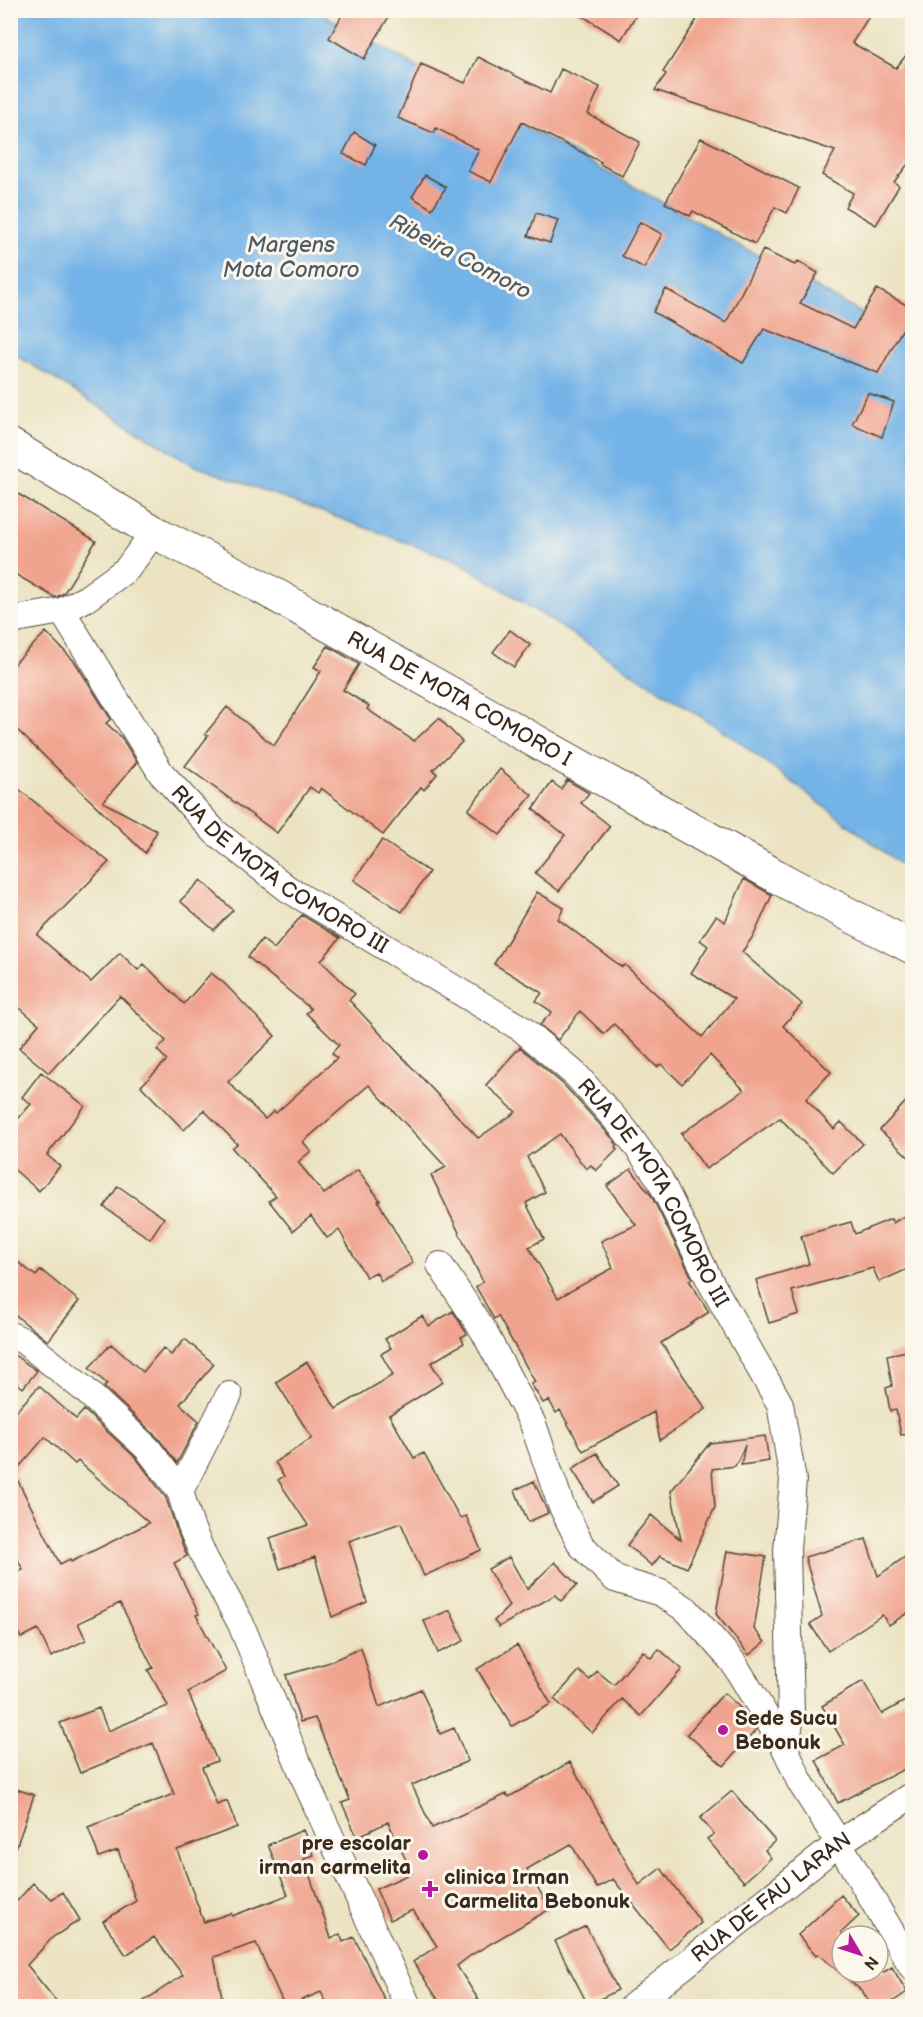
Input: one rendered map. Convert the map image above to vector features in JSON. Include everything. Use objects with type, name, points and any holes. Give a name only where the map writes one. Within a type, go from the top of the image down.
[{"type":"street","name":"RUA DE MOTA COMORO I","points":[[10,445],[154,532],[262,588],[790,884],[912,947]]},
{"type":"street","points":[[10,623],[22,618],[62,611],[87,598],[127,569],[154,532]]},
{"type":"street","name":"RUA DE MOTA COMORO III","points":[[62,611],[161,773],[215,832],[288,890],[522,1029],[576,1075],[625,1130],[659,1178],[711,1283],[780,1404],[793,1480],[787,1550],[791,1714],[786,1750]]},
{"type":"street","points":[[440,1265],[483,1330],[533,1424],[561,1505],[581,1545],[615,1579],[661,1593],[687,1610],[733,1662],[786,1750],[800,1782],[912,1967]]},
{"type":"street","points":[[10,1335],[24,1341],[85,1390],[148,1449],[180,1491],[191,1527],[205,1559],[240,1622],[308,1786],[408,2007]]},
{"type":"street","points":[[180,1491],[229,1395]]},
{"type":"street","name":"RUA DE FAU LARAN","points":[[633,2007],[839,1843],[912,1795]]},
{"type":"water","name":"Margens Mota Comoro","points":[[10,11],[317,11],[912,339],[912,873],[734,738],[460,562],[193,465],[11,352]]},
{"type":"building","points":[[345,10],[376,10],[388,18],[364,59],[329,38]]},
{"type":"building","points":[[573,10],[639,10],[621,40]]},
{"type":"building","points":[[703,10],[873,10],[852,43],[896,68],[912,48],[912,159],[894,182],[899,186],[876,225],[845,207],[853,193],[822,175],[835,151],[655,90],[666,74],[663,72]]},
{"type":"building","points":[[478,57],[550,93],[561,69],[600,87],[588,114],[640,142],[622,176],[600,164],[601,162],[522,122],[491,182],[468,171],[479,150],[436,128],[434,133],[398,118],[421,64],[465,83]]},
{"type":"building","points":[[354,132],[375,145],[366,165],[343,154]]},
{"type":"building","points":[[701,138],[799,188],[787,213],[775,207],[755,244],[693,211],[690,216],[665,203]]},
{"type":"building","points":[[425,175],[446,187],[432,209],[412,197]]},
{"type":"building","points":[[536,213],[558,220],[550,243],[528,236]]},
{"type":"building","points":[[640,222],[662,234],[644,268],[622,256]]},
{"type":"building","points":[[763,250],[795,265],[798,261],[818,273],[800,303],[853,329],[877,289],[912,308],[912,338],[902,330],[878,373],[764,329],[743,363],[653,312],[666,289],[726,323]]},
{"type":"building","points":[[868,393],[894,402],[882,437],[852,424]]},
{"type":"building","points":[[10,489],[96,541],[64,593],[57,597],[10,571]]},
{"type":"building","points":[[510,630],[530,645],[514,667],[493,652]]},
{"type":"building","points":[[46,632],[75,662],[111,719],[106,723],[121,737],[137,762],[103,802],[157,831],[145,853],[10,723],[10,668]]},
{"type":"building","points":[[328,646],[359,664],[343,690],[369,706],[367,709],[414,741],[439,718],[462,742],[433,770],[437,774],[424,790],[421,787],[383,835],[321,788],[318,793],[310,787],[277,833],[185,766],[208,736],[205,734],[227,707],[274,746],[321,671],[314,667]]},
{"type":"building","points":[[500,769],[532,795],[500,835],[468,810]]},
{"type":"building","points":[[567,780],[589,793],[581,803],[610,826],[559,891],[535,873],[565,835],[533,809],[552,782],[561,789]]},
{"type":"building","points":[[10,782],[109,862],[37,935],[91,982],[120,953],[138,970],[144,964],[184,1004],[211,973],[225,984],[275,1036],[228,1082],[265,1119],[274,1111],[276,1113],[337,1058],[332,1053],[339,1045],[306,1013],[311,1009],[248,957],[262,939],[274,949],[302,915],[340,938],[321,961],[355,994],[349,1000],[478,1138],[516,1112],[486,1085],[520,1047],[565,1086],[613,1139],[617,1150],[596,1171],[591,1165],[586,1169],[560,1134],[527,1157],[545,1192],[526,1203],[544,1239],[529,1247],[558,1298],[613,1268],[601,1241],[636,1225],[607,1186],[631,1169],[651,1195],[692,1278],[689,1280],[709,1312],[661,1343],[706,1409],[660,1440],[654,1412],[583,1451],[560,1410],[556,1413],[549,1400],[543,1403],[531,1384],[535,1382],[498,1316],[494,1319],[476,1287],[483,1282],[431,1175],[446,1167],[369,1085],[303,1142],[311,1151],[298,1162],[324,1194],[358,1170],[380,1200],[378,1201],[413,1263],[381,1281],[376,1272],[366,1277],[339,1230],[327,1238],[311,1216],[293,1231],[269,1201],[276,1196],[232,1148],[237,1144],[204,1110],[184,1130],[141,1086],[167,1060],[157,1050],[166,1041],[120,996],[49,1073],[19,1048],[39,1024],[10,1000]]},
{"type":"building","points":[[382,840],[429,872],[402,912],[354,880]]},
{"type":"building","points":[[744,879],[772,895],[754,935],[742,952],[802,1004],[783,1026],[831,1072],[806,1099],[834,1129],[841,1122],[863,1144],[833,1173],[780,1118],[706,1169],[681,1134],[744,1090],[710,1055],[682,1084],[661,1064],[657,1067],[614,1024],[604,1034],[580,1011],[558,1040],[540,1025],[552,1012],[536,1001],[542,993],[494,964],[537,892],[564,908],[558,919],[622,967],[625,965],[702,1037],[734,999],[691,973],[708,946],[700,940],[716,916],[725,922]]},
{"type":"building","points":[[201,880],[233,910],[214,930],[180,901]]},
{"type":"building","points":[[41,1072],[85,1106],[47,1155],[60,1166],[39,1191],[10,1166],[10,1128],[31,1104],[22,1097]]},
{"type":"building","points":[[912,1095],[912,1160],[880,1130]]},
{"type":"building","points":[[118,1186],[164,1218],[150,1239],[104,1207]]},
{"type":"building","points":[[912,1211],[912,1267],[879,1282],[873,1268],[792,1291],[799,1314],[769,1323],[756,1280],[809,1264],[801,1236],[851,1222],[855,1234],[891,1219],[893,1223]]},
{"type":"building","points":[[10,1256],[36,1276],[41,1270],[79,1301],[48,1341],[10,1311]]},
{"type":"building","points":[[453,1311],[467,1334],[461,1337],[464,1343],[431,1363],[443,1382],[389,1415],[414,1458],[424,1453],[460,1518],[466,1516],[481,1550],[424,1576],[401,1523],[349,1541],[367,1602],[332,1617],[315,1557],[280,1569],[270,1538],[308,1525],[278,1480],[284,1476],[275,1462],[312,1438],[276,1382],[307,1362],[336,1409],[393,1375],[381,1354],[391,1348],[385,1339],[422,1316],[429,1326]]},
{"type":"building","points":[[185,1339],[214,1364],[180,1404],[199,1421],[177,1463],[158,1438],[104,1387],[107,1384],[89,1368],[111,1344],[143,1372],[163,1348],[171,1355]]},
{"type":"building","points":[[912,1350],[912,1434],[901,1435],[896,1410],[890,1411],[886,1388],[892,1386],[887,1355]]},
{"type":"building","points":[[10,1352],[37,1371],[23,1388],[10,1377]]},
{"type":"building","points":[[39,1386],[76,1419],[84,1410],[137,1459],[166,1498],[187,1556],[174,1563],[199,1614],[196,1615],[226,1671],[188,1692],[217,1761],[202,1767],[217,1805],[227,1801],[237,1827],[177,1850],[204,1922],[231,1913],[232,1916],[288,1895],[268,1845],[303,1830],[314,1855],[304,1859],[331,1938],[340,1934],[343,1942],[354,1937],[388,2007],[329,2007],[321,1992],[285,2007],[256,1943],[214,1957],[224,2007],[135,2007],[183,1975],[154,1937],[126,1955],[103,1921],[136,1901],[118,1850],[99,1857],[88,1827],[174,1794],[153,1743],[80,1773],[60,1723],[99,1708],[108,1731],[168,1706],[148,1670],[153,1668],[120,1603],[78,1623],[86,1640],[51,1657],[38,1629],[21,1638],[10,1616],[10,1576],[23,1570],[10,1544],[10,1418]],"holes":[[[45,1437],[75,1464],[78,1461],[149,1523],[71,1562],[70,1559],[60,1564],[14,1473]]]},
{"type":"building","points":[[765,1436],[769,1461],[741,1465],[745,1445],[735,1466],[712,1469],[715,1507],[687,1568],[660,1556],[652,1566],[627,1545],[651,1515],[681,1540],[671,1491],[710,1443]]},
{"type":"building","points":[[597,1453],[618,1486],[593,1502],[572,1469]]},
{"type":"building","points":[[534,1481],[548,1513],[528,1522],[515,1490]]},
{"type":"building","points":[[866,1539],[878,1576],[912,1552],[912,1610],[889,1625],[882,1615],[828,1651],[810,1624],[822,1616],[805,1557]]},
{"type":"building","points":[[727,1551],[766,1557],[754,1629],[765,1642],[749,1655],[716,1614]]},
{"type":"building","points":[[509,1557],[527,1589],[555,1562],[577,1585],[561,1601],[555,1595],[499,1627],[494,1621],[509,1606],[488,1569]]},
{"type":"building","points":[[450,1610],[464,1641],[438,1653],[424,1621]]},
{"type":"building","points":[[517,1645],[551,1704],[512,1726],[477,1669]]},
{"type":"building","points":[[361,1648],[379,1707],[421,1689],[440,1734],[454,1728],[468,1761],[412,1785],[432,1828],[507,1794],[509,1797],[570,1762],[639,1885],[661,1868],[701,1923],[669,1949],[613,1879],[597,1888],[571,1844],[527,1869],[550,1909],[471,1955],[457,1966],[483,2007],[443,2007],[413,1962],[437,1946],[413,1910],[390,1920],[376,1889],[412,1873],[388,1822],[357,1837],[342,1803],[350,1800],[315,1718],[300,1722],[286,1675],[327,1663]]},
{"type":"building","points":[[659,1649],[682,1669],[641,1716],[622,1699],[592,1733],[554,1699],[579,1671],[590,1680],[597,1671],[614,1685],[643,1651],[651,1658]]},
{"type":"building","points":[[863,1681],[882,1714],[912,1697],[912,1765],[838,1803],[816,1760],[845,1745],[822,1706]]},
{"type":"building","name":"Sede Sucu Bebonuk","points":[[724,1693],[748,1715],[756,1730],[724,1766],[687,1734]]},
{"type":"building","points":[[10,1787],[34,1795],[14,1854],[10,1853]]},
{"type":"building","points":[[732,1791],[775,1841],[765,1850],[771,1858],[744,1882],[707,1839],[714,1834],[700,1818]]},
{"type":"building","points":[[33,1883],[52,1899],[63,1892],[80,1920],[53,1937],[27,1965],[61,2007],[10,2007],[10,1909]]},
{"type":"building","points":[[841,1895],[859,1916],[850,1924],[830,1924],[830,1964],[818,1954],[816,1956],[798,1935]]},
{"type":"building","points":[[586,1926],[618,1990],[588,2005],[555,1941]]},
{"type":"building","points":[[892,1967],[907,1992],[885,2007],[872,2007],[863,1992],[854,1984],[890,1984],[890,1968]]},
{"type":"place","name":"Sede Sucu Bebonuk","points":[[723,1730]]},
{"type":"place","name":"pre escolar irman carmelita","points":[[423,1855]]},
{"type":"place","name":"clinica Irman Carmelita Bebonuk","points":[[430,1889]]},
{"type":"water label","name":"Ribeira Comoro","points":[[460,257]]}]
